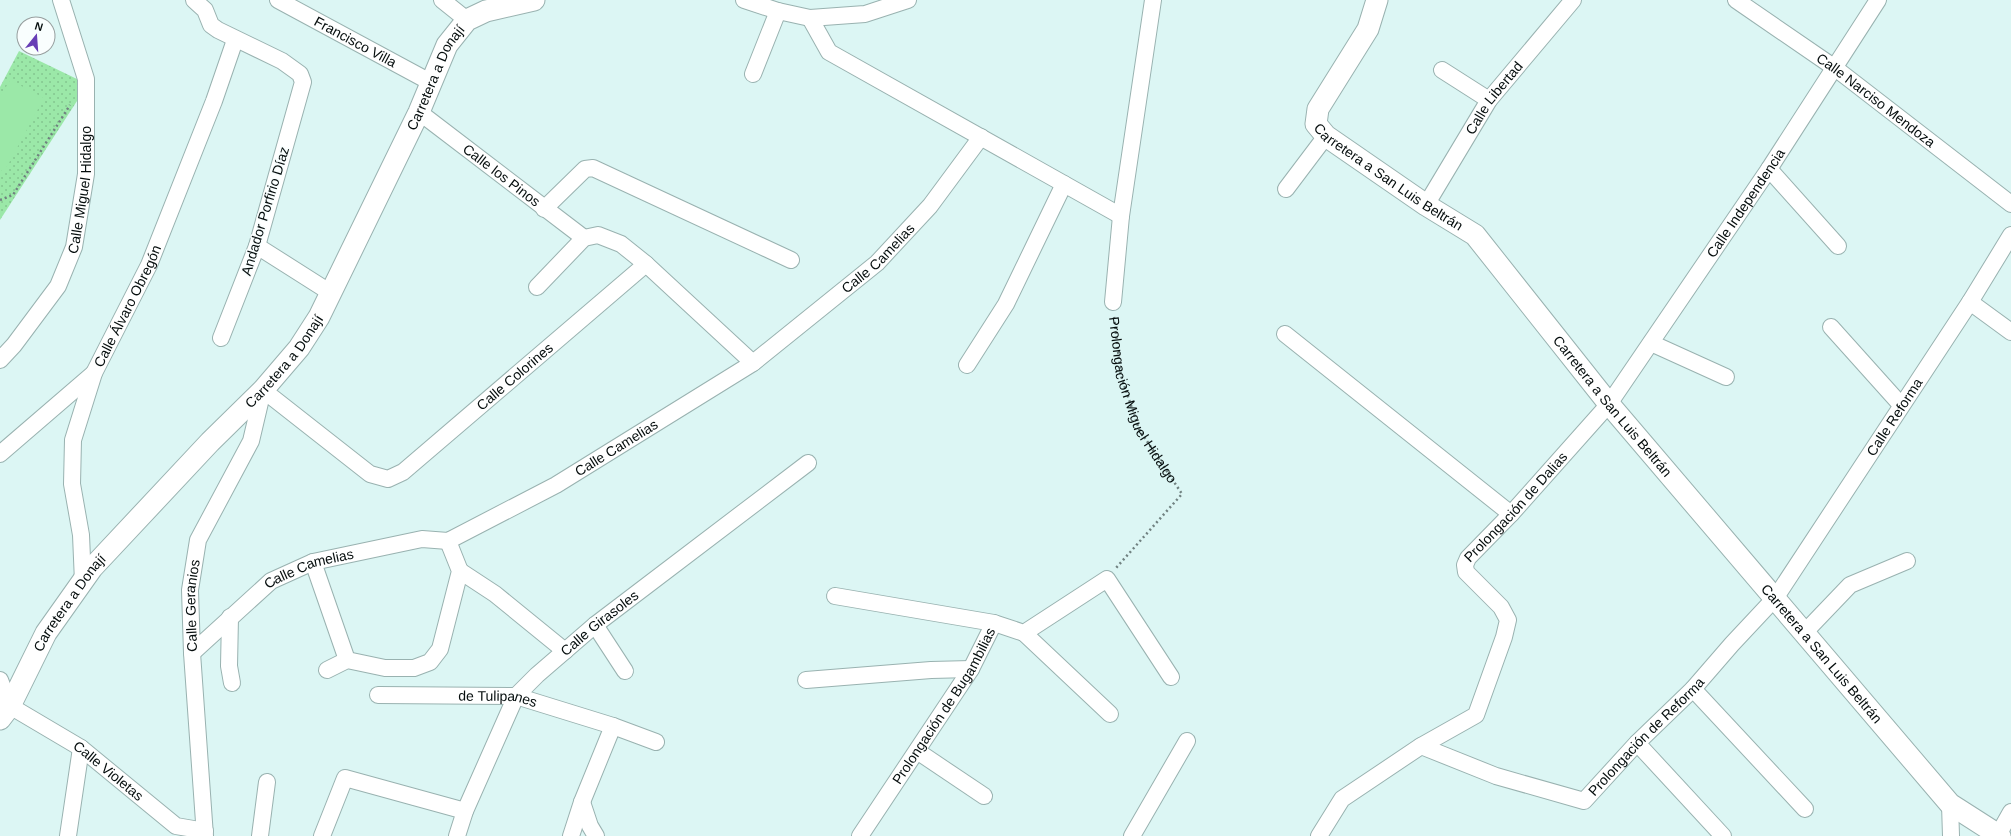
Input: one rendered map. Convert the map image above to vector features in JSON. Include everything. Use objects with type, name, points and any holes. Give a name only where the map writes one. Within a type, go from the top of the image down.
[{"type":"main road","name":"Carretera a Donají","points":[[5,713],[46,633],[92,568],[210,442],[263,390],[299,348],[319,317],[419,112],[447,45],[467,20],[486,11],[534,0]]},
{"type":"main road","name":"Carretera a San Luis Beltrán","points":[[1377,0],[1368,29],[1318,109],[1316,124],[1326,136],[1426,204],[1475,235],[1609,404],[1776,597],[1950,804],[1999,836]]},
{"type":"street","name":"Calle Miguel Hidalgo","points":[[0,360],[14,345],[58,286],[74,247],[86,174],[86,79],[60,0]]},
{"type":"street","name":"Francisco Villa","points":[[278,0],[432,83]]},
{"type":"street","points":[[442,0],[467,20]]},
{"type":"street","points":[[460,0],[467,20]]},
{"type":"street","points":[[744,0],[778,11],[810,18],[865,14],[908,0]]},
{"type":"street","name":"Prolongación Miguel Hidalgo","points":[[1113,302],[1121,216],[1153,0]]},
{"type":"street","name":"Calle Libertad","points":[[1426,204],[1489,100],[1573,0]]},
{"type":"street","name":"Calle Narciso Mendoza","points":[[1736,0],[1835,68],[2011,204]]},
{"type":"street","name":"Calle Independencia","points":[[1609,404],[1769,169],[1878,0]]},
{"type":"street","points":[[204,3],[211,25],[235,40]]},
{"type":"street","points":[[753,74],[778,11]]},
{"type":"street","points":[[810,18],[829,52],[1121,216]]},
{"type":"street","name":"Andador Porfirio Díaz","points":[[221,338],[257,246],[303,82],[300,74],[282,61],[235,40]]},
{"type":"street","name":"Calle Álvaro Obregón","points":[[83,582],[81,535],[72,484],[73,440],[94,373],[149,265],[214,101],[235,40]]},
{"type":"street","points":[[1442,70],[1489,100]]},
{"type":"street","name":"Calle los Pinos","points":[[419,112],[544,209],[584,238]]},
{"type":"street","points":[[1286,189],[1326,136]]},
{"type":"street","name":"Calle Camelias","points":[[192,653],[271,581],[313,562],[422,539],[448,541],[556,485],[753,363],[877,263],[930,206],[981,137]]},
{"type":"street","points":[[544,209],[585,169],[593,168],[791,260]]},
{"type":"street","points":[[1769,169],[1838,246]]},
{"type":"street","points":[[967,365],[1006,304],[1064,184]]},
{"type":"street","points":[[537,287],[584,238],[598,235],[621,244],[646,264],[753,363]]},
{"type":"street","name":"Calle Reforma","points":[[1776,597],[1970,302],[2011,235]]},
{"type":"street","points":[[257,246],[330,293]]},
{"type":"street","name":"Calle Colorines","points":[[263,390],[370,474],[388,479],[403,472],[646,264]]},
{"type":"street","points":[[1970,302],[2011,332]]},
{"type":"street","points":[[1831,327],[1901,405]]},
{"type":"street","points":[[1285,334],[1510,514]]},
{"type":"street","points":[[1651,343],[1726,377]]},
{"type":"street","points":[[0,454],[94,373]]},
{"type":"street","name":"Calle Geranios","points":[[205,834],[192,653],[190,590],[198,540],[251,441],[263,390]]},
{"type":"street","name":"Prolongación de Dalias","points":[[1322,835],[1342,799],[1421,746],[1476,715],[1504,637],[1508,620],[1501,607],[1466,572],[1465,565],[1468,558],[1510,514],[1609,404]]},
{"type":"street","name":"Calle Girasoles","points":[[458,836],[465,811],[516,696],[537,675],[595,625],[808,463]]},
{"type":"street","points":[[448,541],[460,571],[495,594],[565,651]]},
{"type":"street","points":[[1805,632],[1850,585],[1907,561]]},
{"type":"street","points":[[313,562],[347,660]]},
{"type":"street","points":[[327,670],[347,660],[385,668],[414,668],[430,662],[440,649],[460,571]]},
{"type":"street","points":[[1110,714],[1024,633],[1107,579],[1171,677]]},
{"type":"street","points":[[835,596],[994,623]]},
{"type":"street","name":"Prolongación de Reforma","points":[[1421,746],[1496,776],[1584,801],[1637,743],[1693,689],[1776,597]]},
{"type":"street","points":[[230,617],[229,666],[232,683]]},
{"type":"street","name":"Prolongación de Bugambilias","points":[[860,836],[971,669],[994,623],[1024,633]]},
{"type":"street","points":[[595,625],[624,671]]},
{"type":"street","points":[[806,680],[931,670],[971,669]]},
{"type":"street","points":[[0,680],[5,713]]},
{"type":"street","points":[[1693,689],[1805,810]]},
{"type":"street","name":"de Tulipanes","points":[[378,695],[516,696],[613,726],[656,742]]},
{"type":"street","name":"Calle Violetas","points":[[5,713],[81,748],[175,831],[205,834]]},
{"type":"street","points":[[571,836],[582,802],[613,726]]},
{"type":"street","points":[[1132,836],[1187,741]]},
{"type":"street","points":[[1637,743],[1723,836]]},
{"type":"street","points":[[68,836],[81,748]]},
{"type":"street","points":[[917,751],[984,796]]},
{"type":"street","points":[[322,836],[346,778],[465,811]]},
{"type":"street","points":[[260,836],[267,782]]},
{"type":"street","points":[[582,802],[590,826],[596,836]]},
{"type":"street","points":[[1950,804],[1952,836]]},
{"type":"street","points":[[1999,836],[2011,812]]},
{"type":"path","points":[[0,200],[13,195],[86,79]]},
{"type":"path","name":"Prolongación Miguel Hidalgo","points":[[1107,579],[1182,494],[1139,429],[1121,376],[1113,302]]},
{"type":"green space","points":[[16,56],[29,56],[79,80],[77,101],[0,220],[0,87]]},
{"type":"green space","points":[[10,80],[44,98],[4,172],[0,170],[0,97]]}]
